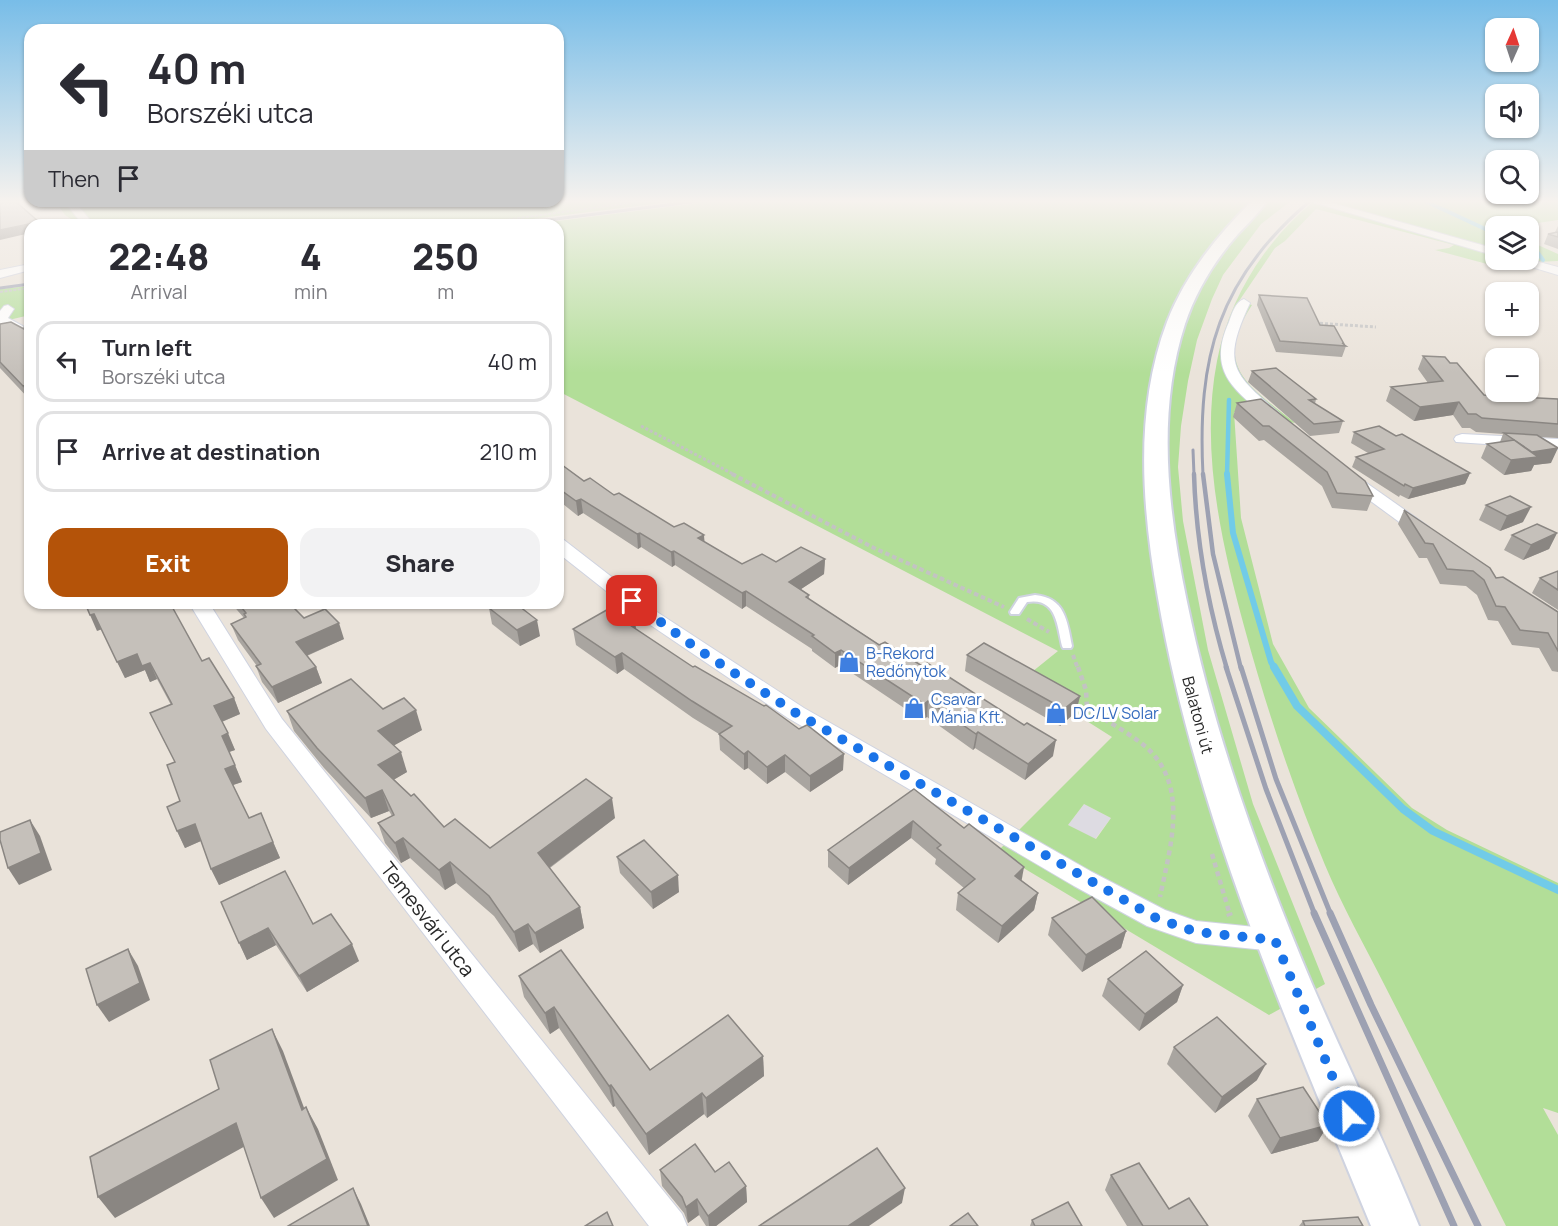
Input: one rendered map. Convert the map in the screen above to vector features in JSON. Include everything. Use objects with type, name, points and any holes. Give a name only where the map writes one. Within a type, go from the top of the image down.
[{"type":"main road","name":"Balatoni út","points":[[1211,258],[1189,291],[1170,343],[1163,372],[1155,459],[1160,524],[1169,587],[1191,694],[1211,766],[1275,940],[1395,1226]]},
{"type":"street","points":[[1539,265],[1556,269]]},
{"type":"street","points":[[0,274],[24,268]]},
{"type":"street","points":[[1244,303],[1229,338],[1230,372],[1242,387],[1289,430]]},
{"type":"street","points":[[8,309],[1,319],[24,332]]},
{"type":"street","points":[[1462,440],[1558,444]]},
{"type":"street","points":[[1338,470],[1437,540]]},
{"type":"street","points":[[564,549],[670,629],[796,713],[1156,918],[1196,932],[1275,940]]},
{"type":"street","name":"Temesvári utca","points":[[203,609],[274,724],[670,1226]]},
{"type":"lane","points":[[1015,612],[1023,600],[1034,598],[1048,601],[1060,613],[1068,646]]},
{"type":"path","points":[[0,292],[24,289]]},
{"type":"path","points":[[1306,322],[1376,327]]},
{"type":"path","points":[[641,426],[874,548],[1015,612],[1045,629],[1068,646],[1082,675],[1087,709],[1148,749],[1158,759],[1170,781],[1175,801],[1156,918]]},
{"type":"shaded area","points":[[1084,804],[1111,818],[1095,839],[1068,825]]},
{"type":"green space","points":[[564,258],[1236,258],[1223,275],[1212,299],[1197,340],[1188,381],[1178,467],[1183,521],[1208,650],[1253,804],[1325,984],[1269,1015],[997,852],[1112,737],[1022,680],[1058,651],[564,394]],"holes":[[[1084,804],[1111,818],[1096,839],[1068,825]]]},
{"type":"green space","points":[[1261,258],[1268,258],[1239,301],[1252,305],[1240,326],[1235,344],[1236,360],[1241,373],[1250,385],[1295,423],[1234,412],[1241,518],[1273,644],[1309,708],[1412,808],[1447,830],[1558,883],[1558,1113],[1543,1108],[1558,1135],[1558,1226],[1506,1226],[1346,911],[1313,836],[1281,747],[1252,656],[1228,561],[1212,461],[1212,394],[1217,361],[1230,315],[1240,293]]},
{"type":"green space","points":[[1466,258],[1485,258],[1485,263]]},
{"type":"green space","points":[[1539,258],[1558,258],[1558,261],[1539,262]]},
{"type":"green space","points":[[24,287],[24,316],[0,322],[0,289]]},
{"type":"building","points":[[1259,295],[1307,298],[1320,325],[1334,326],[1344,344],[1342,343],[1346,346],[1280,341]]},
{"type":"building","points":[[11,322],[24,329],[23,386],[0,362],[0,324]]},
{"type":"building","points":[[1423,356],[1445,357],[1450,363],[1457,363],[1485,395],[1485,402],[1539,402],[1539,398],[1558,399],[1558,424],[1482,418],[1476,414],[1468,414],[1459,402],[1420,407],[1391,387],[1443,381]]},
{"type":"building","points":[[1276,368],[1316,399],[1309,400],[1343,421],[1314,424],[1252,371]]},
{"type":"building","points":[[1261,399],[1365,481],[1373,496],[1337,493],[1327,472],[1269,426],[1263,426],[1237,403]]},
{"type":"building","points":[[1379,426],[1396,436],[1402,434],[1470,473],[1413,488],[1405,484],[1404,486],[1356,457],[1384,449],[1354,432]]},
{"type":"building","points":[[1504,433],[1537,435],[1558,448],[1532,452]]},
{"type":"building","points":[[1514,440],[1538,457],[1511,460],[1487,444]]},
{"type":"building","points":[[564,466],[584,481],[590,478],[614,495],[619,493],[674,527],[684,523],[704,535],[698,538],[742,564],[762,554],[776,562],[801,547],[825,559],[789,582],[809,595],[806,597],[879,645],[885,642],[922,666],[927,663],[1024,725],[1027,723],[1056,740],[1028,764],[978,732],[976,734],[928,701],[924,704],[841,650],[835,653],[812,636],[814,635],[746,591],[742,593],[674,551],[671,552],[640,533],[637,534],[581,499],[576,501],[564,492]]},
{"type":"building","points":[[1510,496],[1531,507],[1507,516],[1486,505]]},
{"type":"building","points":[[1404,510],[1490,568],[1496,578],[1503,577],[1558,612],[1558,651],[1548,633],[1520,630],[1505,607],[1496,606],[1484,580],[1473,571],[1447,569],[1433,544],[1425,543]]},
{"type":"building","points":[[1537,524],[1557,533],[1531,545],[1512,535]]},
{"type":"building","points":[[1558,571],[1558,590],[1540,578]]},
{"type":"building","points":[[612,607],[635,622],[630,625],[693,667],[695,666],[764,706],[766,705],[799,729],[807,725],[844,754],[810,776],[785,755],[767,767],[748,751],[744,754],[719,734],[732,726],[622,653],[615,657],[573,629]]},
{"type":"building","points":[[88,609],[173,609],[202,661],[209,658],[234,698],[214,706],[228,733],[222,736],[235,765],[225,769],[249,818],[261,813],[273,842],[211,869],[195,824],[177,831],[167,807],[180,801],[167,765],[175,762],[150,713],[172,704],[150,663],[142,666],[137,654],[117,662],[94,614],[90,615]]},
{"type":"building","points":[[243,609],[295,609],[304,618],[325,609],[339,623],[296,642],[316,667],[272,687],[256,666],[261,664],[231,624],[246,617],[244,614],[246,613]]},
{"type":"building","points":[[490,609],[523,609],[537,620],[517,630]]},
{"type":"building","points":[[984,643],[1080,696],[1064,709],[967,655]]},
{"type":"building","points":[[351,679],[383,709],[404,698],[416,710],[378,731],[401,752],[378,765],[411,796],[414,794],[444,827],[455,819],[490,848],[586,779],[612,798],[538,853],[580,907],[535,933],[528,924],[514,932],[489,896],[450,862],[439,870],[403,838],[395,843],[378,823],[394,815],[382,790],[365,798],[317,748],[287,711]]},
{"type":"building","points":[[914,789],[964,828],[969,824],[1024,867],[1015,876],[1038,893],[1002,926],[958,893],[975,879],[937,848],[941,845],[913,821],[849,868],[828,850]]},
{"type":"building","points":[[30,820],[41,853],[8,868],[0,832]]},
{"type":"building","points":[[644,840],[678,875],[651,892],[617,857]]},
{"type":"building","points":[[285,871],[313,924],[331,914],[352,944],[299,976],[268,928],[239,943],[221,902]]},
{"type":"building","points":[[1092,897],[1126,931],[1086,955],[1052,918]]},
{"type":"building","points":[[128,949],[140,983],[97,1005],[86,969]]},
{"type":"building","points":[[561,950],[650,1070],[728,1015],[763,1056],[706,1098],[702,1093],[646,1134],[611,1085],[609,1086],[554,1007],[545,1013],[519,976]]},
{"type":"building","points":[[1146,951],[1183,985],[1145,1014],[1108,979]]},
{"type":"building","points":[[1217,1017],[1266,1064],[1222,1097],[1174,1047]]},
{"type":"building","points":[[272,1029],[302,1110],[306,1107],[327,1159],[261,1198],[236,1123],[98,1197],[90,1157],[219,1089],[210,1060]]},
{"type":"building","points":[[1303,1087],[1328,1125],[1280,1138],[1257,1099]]},
{"type":"building","points":[[695,1144],[715,1172],[729,1162],[746,1186],[708,1216],[697,1199],[686,1207],[682,1197],[660,1170]]},
{"type":"building","points":[[877,1148],[905,1188],[848,1226],[759,1226]]},
{"type":"building","points":[[1139,1163],[1169,1209],[1189,1198],[1208,1226],[1143,1226],[1111,1175]]},
{"type":"building","points":[[353,1188],[368,1226],[288,1226]]},
{"type":"building","points":[[1068,1202],[1082,1226],[1035,1226],[1032,1220]]},
{"type":"building","points":[[607,1212],[613,1226],[585,1226]]},
{"type":"building","points":[[968,1213],[978,1226],[950,1226]]},
{"type":"building","points":[[1358,1217],[1363,1226],[1305,1226],[1303,1221]]},
{"type":"waterway","points":[[1227,474],[1229,400]]},
{"type":"waterway","points":[[1227,474],[1233,533],[1275,669]]},
{"type":"waterway","points":[[1274,667],[1297,706],[1403,809],[1433,831],[1558,890]]},
{"type":"railway","points":[[1203,475],[1204,393],[1210,357],[1220,323],[1234,291],[1255,258]]},
{"type":"railway","points":[[0,288],[24,285]]},
{"type":"railway","points":[[1193,450],[1194,475]]},
{"type":"railway","points":[[1194,474],[1197,523],[1204,573],[1227,669]]},
{"type":"railway","points":[[1203,474],[1213,554],[1241,669]]},
{"type":"railway","points":[[1226,667],[1266,789],[1315,915]]},
{"type":"railway","points":[[1241,667],[1276,779],[1331,915]]},
{"type":"railway","points":[[1314,913],[1454,1226]]},
{"type":"railway","points":[[1330,913],[1371,1005],[1478,1226]]},
{"type":"place","name":"B-Rekord Redőnytok","points":[[849,662]]},
{"type":"place","name":"Csavar Mánia Kft.","points":[[914,708]]},
{"type":"place","name":"DC/LV Solar","points":[[1056,713]]},
{"type":"route","points":[[632,601],[699,650],[796,713],[1083,879],[1156,918],[1196,932],[1275,940],[1349,1116]]}]
